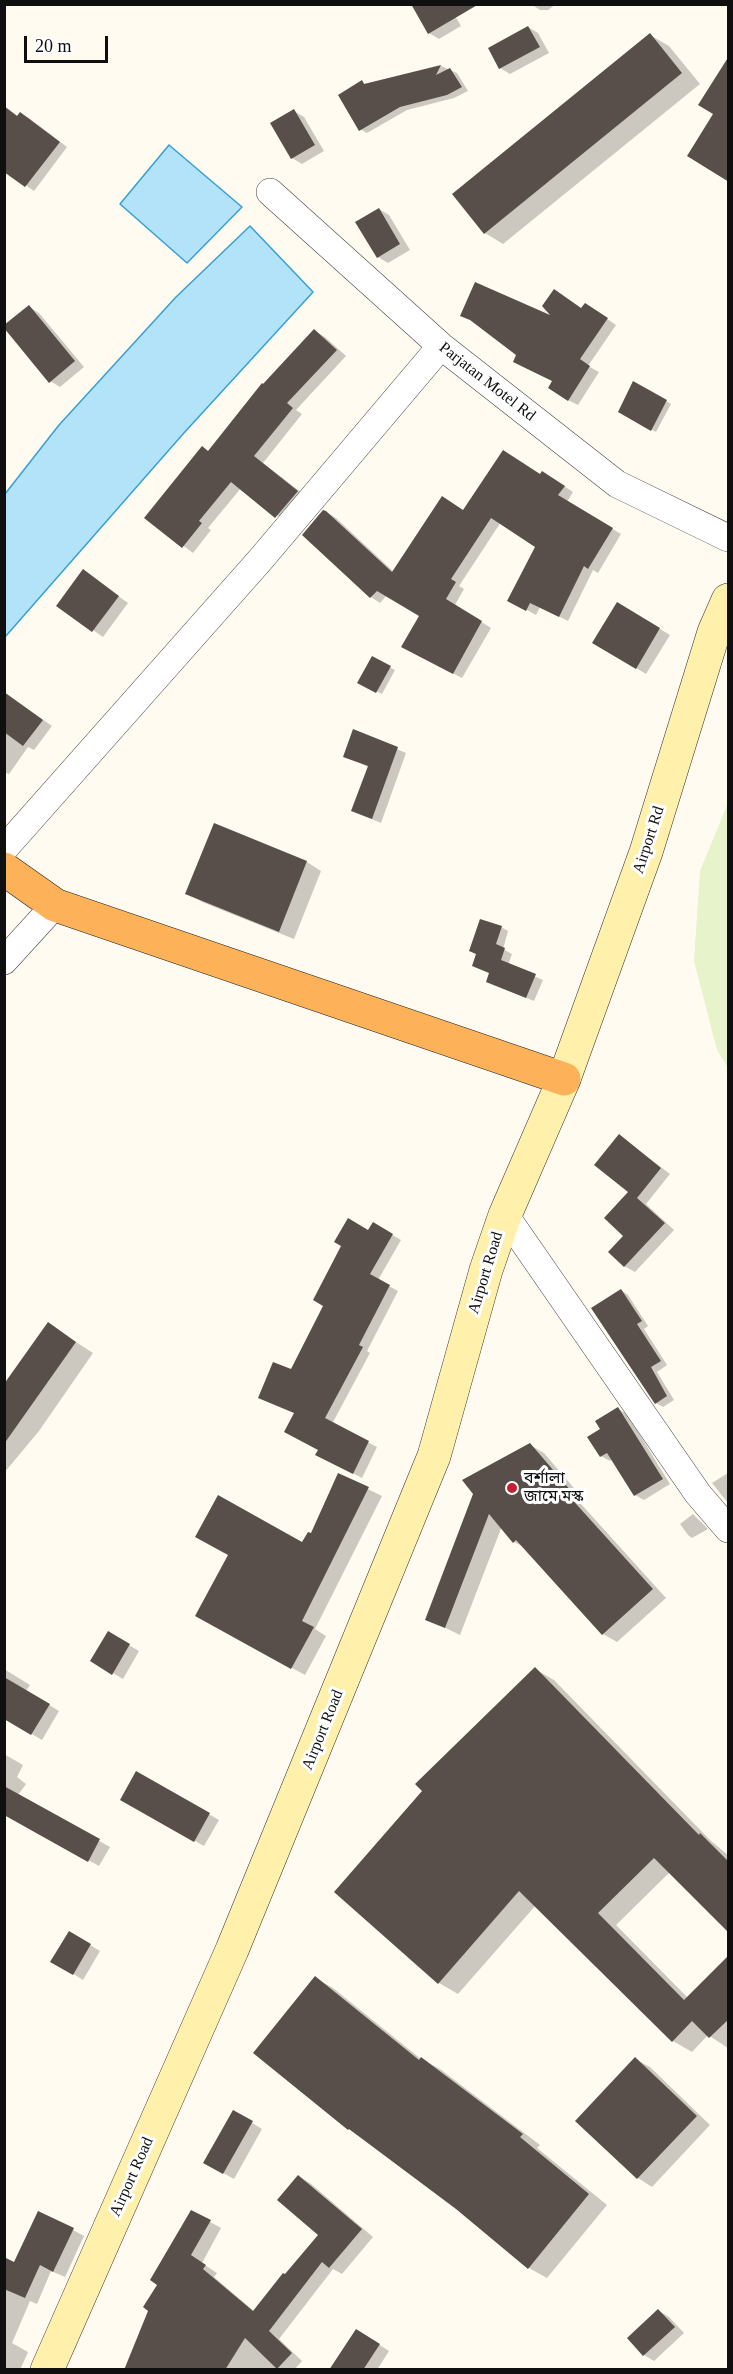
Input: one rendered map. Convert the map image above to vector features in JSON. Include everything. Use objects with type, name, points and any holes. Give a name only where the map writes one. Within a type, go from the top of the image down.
[{"type":"highway","points":[[4,869],[55,905],[564,1079]]},
{"type":"main road","name":"Airport Rd","points":[[564,1079],[646,852],[714,632],[729,600]]},
{"type":"main road","name":"Airport Road","points":[[47,2370],[232,1950],[434,1456],[486,1270],[505,1215],[564,1079]]},
{"type":"street","name":"Parjatan Motel Rd","points":[[270,192],[441,346],[617,484],[729,538]]},
{"type":"street","points":[[4,849],[254,568],[441,346]]},
{"type":"street","points":[[4,961],[55,905]]},
{"type":"street","points":[[505,1215],[698,1494],[729,1529]]},
{"type":"green space","points":[[728,803],[728,1068],[717,1050],[694,961],[700,871]]},
{"type":"water","points":[[169,145],[242,207],[187,263],[120,204]]},
{"type":"water","points":[[250,226],[313,292],[183,434],[5,637],[5,494],[59,425],[176,297]]},
{"type":"building","points":[[411,4],[479,4],[428,34]]},
{"type":"building","points":[[528,26],[540,47],[499,69],[488,48]]},
{"type":"building","points":[[650,33],[682,73],[484,234],[452,194]]},
{"type":"building","points":[[729,56],[729,182],[687,156],[713,114],[698,105]]},
{"type":"building","points":[[441,65],[436,75],[450,68],[462,87],[447,95],[400,107],[359,131],[338,95],[362,80],[364,84]]},
{"type":"building","points":[[4,106],[17,116],[20,112],[60,142],[25,187],[4,172]]},
{"type":"building","points":[[294,109],[315,145],[291,159],[270,123]]},
{"type":"building","points":[[379,208],[400,244],[377,258],[355,222]]},
{"type":"building","points":[[475,282],[550,315],[542,306],[554,289],[581,308],[585,303],[608,318],[580,359],[590,366],[568,401],[548,388],[552,381],[513,362],[516,355],[470,320],[460,316]]},
{"type":"building","points":[[29,305],[75,361],[49,383],[4,328],[4,325]]},
{"type":"building","points":[[314,329],[337,350],[287,403],[293,408],[254,456],[298,491],[275,518],[231,482],[199,521],[202,523],[182,548],[144,518],[202,446],[208,451],[262,383]]},
{"type":"building","points":[[633,381],[667,400],[651,431],[618,412]]},
{"type":"building","points":[[503,450],[540,474],[542,471],[565,486],[558,495],[613,528],[588,569],[584,566],[559,617],[530,603],[526,611],[507,601],[535,547],[491,518],[451,579],[456,582],[446,599],[482,621],[453,674],[401,647],[419,616],[377,591],[370,598],[302,535],[323,510],[326,511],[392,572],[442,496],[463,510]]},
{"type":"building","points":[[83,569],[119,596],[92,632],[56,606]]},
{"type":"building","points":[[617,602],[660,628],[636,669],[592,643]]},
{"type":"building","points":[[372,656],[391,666],[376,693],[357,683]]},
{"type":"building","points":[[4,692],[43,720],[23,746],[4,732]]},
{"type":"building","points":[[353,729],[398,747],[372,819],[351,811],[368,766],[343,757]]},
{"type":"building","points":[[214,823],[307,861],[279,932],[185,894]]},
{"type":"building","points":[[480,919],[502,926],[496,944],[505,948],[501,960],[536,974],[526,998],[486,982],[489,973],[472,966],[476,954],[469,951]]},
{"type":"building","points":[[619,1134],[661,1168],[637,1198],[665,1223],[624,1267],[608,1252],[623,1236],[604,1218],[628,1192],[594,1165]]},
{"type":"building","points":[[348,1218],[368,1230],[373,1222],[393,1234],[370,1274],[390,1285],[359,1345],[363,1347],[325,1418],[369,1441],[353,1474],[315,1455],[318,1450],[284,1432],[294,1413],[258,1398],[273,1362],[291,1369],[323,1306],[313,1300],[341,1246],[334,1242]]},
{"type":"building","points":[[621,1289],[642,1321],[637,1324],[661,1361],[651,1367],[667,1396],[655,1404],[591,1308]]},
{"type":"building","points":[[48,1322],[76,1342],[4,1444],[4,1384]]},
{"type":"building","points":[[618,1407],[663,1479],[634,1496],[607,1453],[600,1457],[587,1437],[600,1429],[595,1421]]},
{"type":"building","points":[[530,1443],[572,1492],[568,1495],[653,1589],[602,1635],[516,1540],[513,1543],[489,1514],[445,1628],[425,1620],[473,1494],[462,1480]]},
{"type":"building","points":[[338,1473],[369,1487],[302,1621],[314,1627],[291,1669],[195,1616],[228,1555],[195,1537],[218,1495],[302,1542],[308,1532],[311,1533]]},
{"type":"building","points":[[108,1631],[130,1644],[112,1675],[90,1661]]},
{"type":"building","points":[[535,1667],[699,1835],[700,1833],[729,1862],[729,1933],[654,1858],[598,1913],[684,2000],[729,1955],[729,2019],[709,2038],[692,2021],[672,2042],[519,1891],[438,1984],[334,1892],[422,1791],[415,1784]]},
{"type":"building","points":[[4,1677],[50,1704],[31,1735],[4,1719]]},
{"type":"building","points":[[136,1771],[210,1813],[194,1842],[120,1800]]},
{"type":"building","points":[[4,1786],[100,1839],[88,1862],[4,1815]]},
{"type":"building","points":[[69,1931],[91,1944],[73,1975],[50,1962]]},
{"type":"building","points":[[315,1976],[419,2060],[421,2057],[523,2134],[520,2137],[589,2194],[528,2269],[456,2209],[348,2130],[253,2053]]},
{"type":"building","points":[[635,2057],[697,2116],[637,2179],[575,2121]]},
{"type":"building","points":[[233,2110],[253,2121],[223,2174],[203,2163]]},
{"type":"building","points":[[298,2175],[362,2229],[329,2268],[322,2262],[269,2331],[292,2353],[277,2369],[245,2338],[225,2370],[124,2370],[148,2311],[143,2307],[157,2285],[150,2280],[191,2210],[211,2220],[191,2255],[206,2265],[203,2269],[253,2311],[283,2273],[285,2274],[318,2235],[277,2200]]},
{"type":"building","points":[[38,2211],[74,2228],[53,2272],[40,2265],[25,2298],[4,2289],[4,2257],[14,2262]]},
{"type":"building","points":[[658,2309],[675,2327],[643,2356],[627,2338]]},
{"type":"building","points":[[356,2329],[380,2344],[363,2370],[329,2370]]},
{"type":"place","name":"বর্শালা জামে মস্ক","points":[[512,1488]]}]
